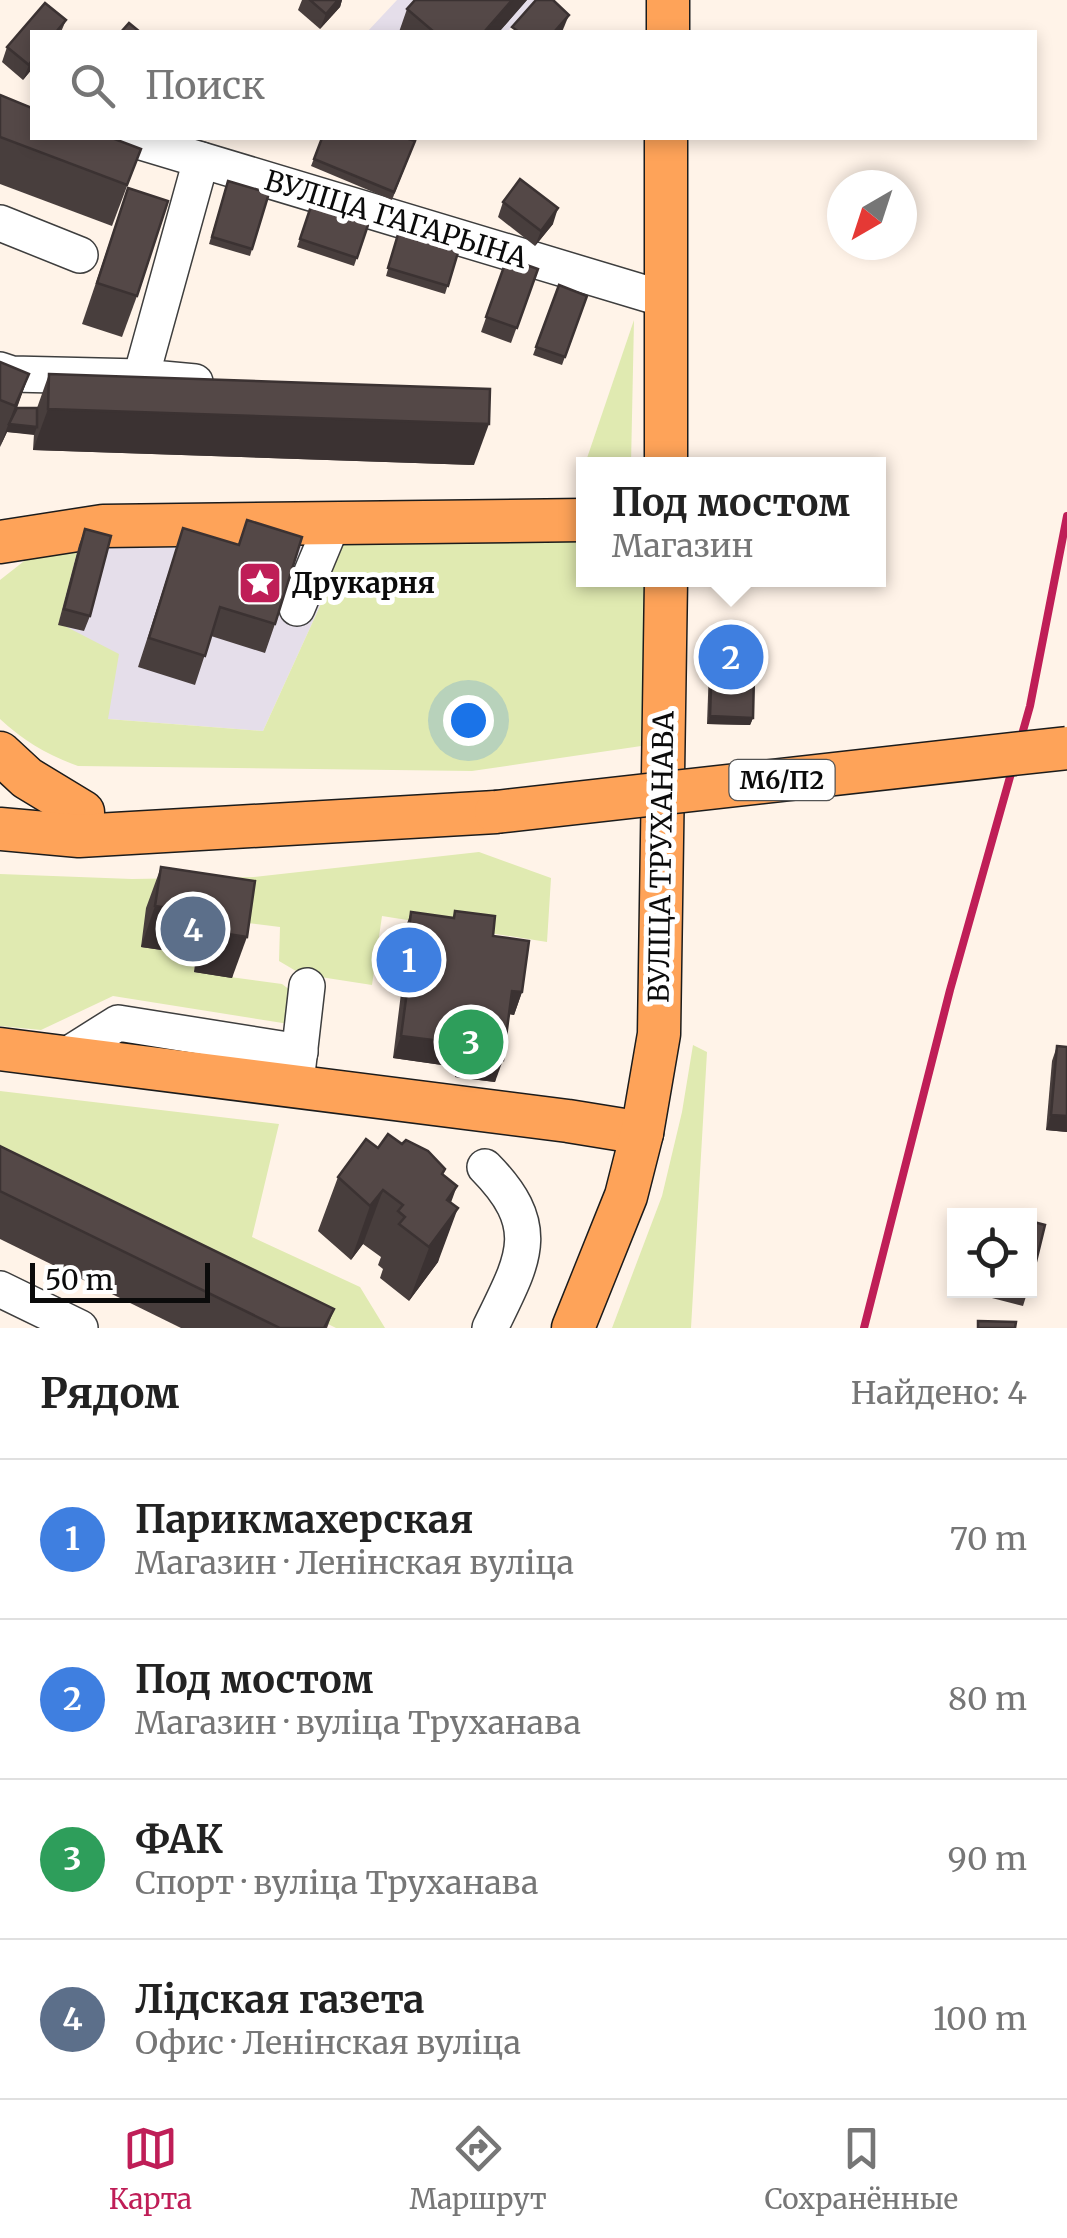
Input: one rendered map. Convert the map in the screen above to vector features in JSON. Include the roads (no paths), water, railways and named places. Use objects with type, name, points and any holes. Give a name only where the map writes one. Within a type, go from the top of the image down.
[{"type":"main road","points":[[668,0],[668,30]]},
{"type":"main road","points":[[666,140],[666,457]]},
{"type":"main road","points":[[0,542],[103,526],[576,520]]},
{"type":"main road","points":[[0,566],[45,534]]},
{"type":"main road","name":"ВУЛІЦА ТРУХАНАВА","points":[[573,1328],[626,1196],[642,1134],[658,1034],[666,587]]},
{"type":"main road","name":"М6/П2","points":[[0,829],[81,824],[208,828],[496,812],[1067,748]]},
{"type":"main road","points":[[0,753],[81,824]]},
{"type":"main road","name":"М6/П2","points":[[0,798],[81,824]]},
{"type":"main road","points":[[0,849],[81,824]]},
{"type":"main road","points":[[0,1048],[64,1058],[298,1069],[642,1134]]},
{"type":"street","name":"ВУЛІЦА ГАГАРЫНА","points":[[135,140],[664,299]]},
{"type":"street","points":[[141,377],[201,160]]},
{"type":"street","points":[[0,224],[80,256]]},
{"type":"street","points":[[0,370],[12,374],[141,377],[236,386]]},
{"type":"street","points":[[298,608],[332,524]]},
{"type":"street","points":[[298,1069],[307,986]]},
{"type":"street","points":[[485,1167],[510,1192],[524,1224],[519,1269],[490,1328]]},
{"type":"street","points":[[0,1289],[80,1328]]},
{"type":"railway","points":[[864,1328],[950,990],[1030,706],[1067,516]]},
{"type":"place","name":"Друкарня","points":[[260,583]]},
{"type":"place","name":"Под мостом","points":[[731,657]]},
{"type":"place","name":"Лідская газета","points":[[193,929]]},
{"type":"place","name":"Парикмахерская","points":[[409,960]]},
{"type":"place","name":"ФАК","points":[[471,1042]]}]
